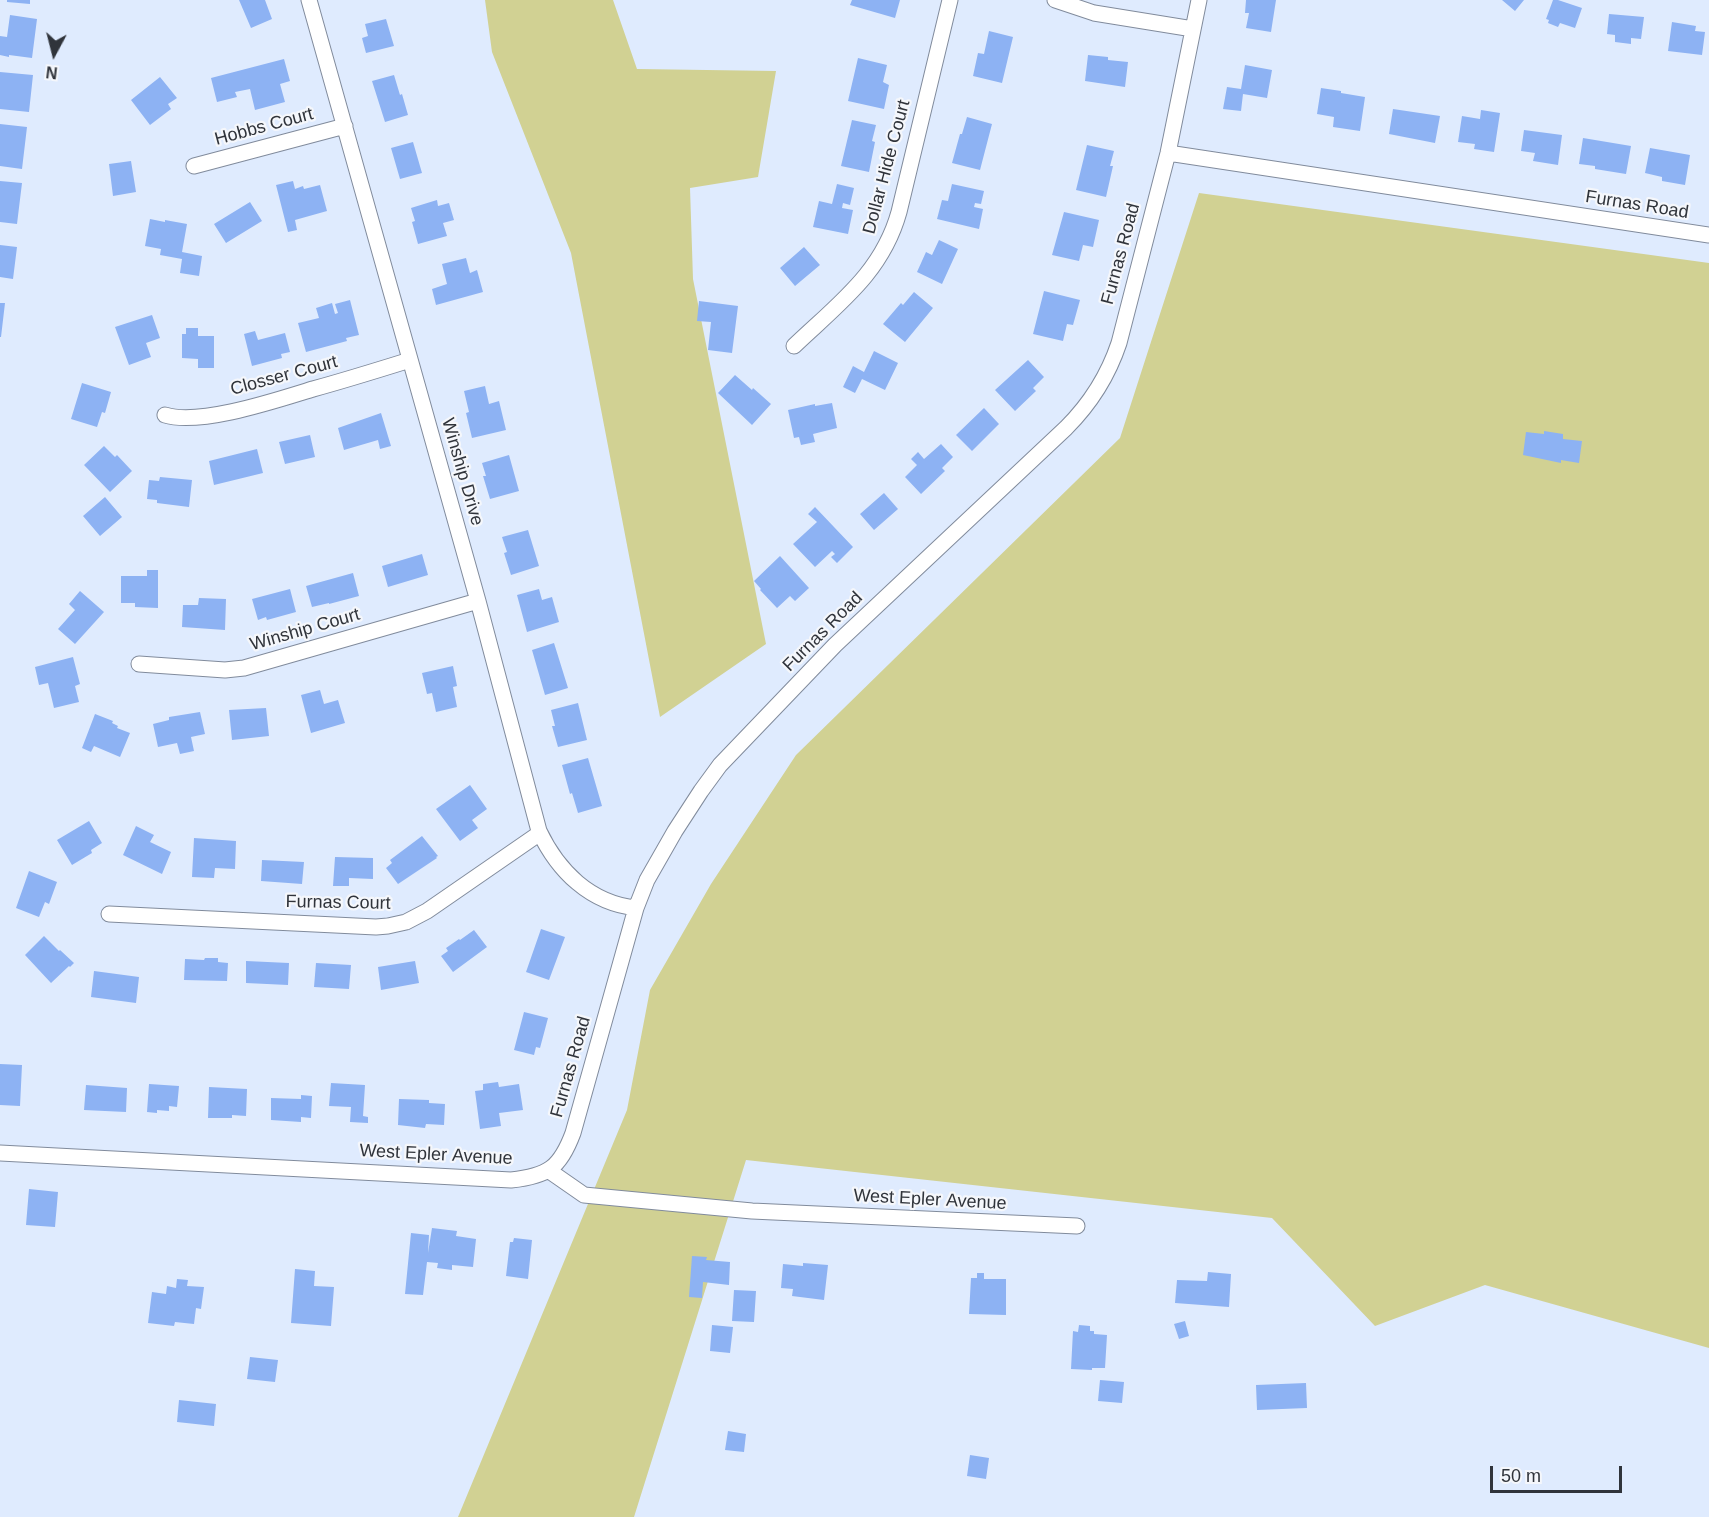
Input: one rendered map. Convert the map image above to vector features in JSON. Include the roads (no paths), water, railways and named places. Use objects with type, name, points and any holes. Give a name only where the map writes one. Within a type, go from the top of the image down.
[{"type":"street","name":"Winship Drive","points":[[309,0],[478,601],[540,833],[548,849],[563,869],[581,886],[611,903],[636,908]]},
{"type":"street","name":"Dollar Hide Court","points":[[794,346],[865,278],[888,244],[899,212],[950,0]]},
{"type":"street","points":[[1055,0],[1094,13],[1193,29]]},
{"type":"street","name":"Furnas Road","points":[[548,1170],[566,1150],[573,1133],[636,908],[647,880],[710,777],[836,645],[1066,428],[1089,403],[1107,375],[1119,343],[1168,153],[1199,0]]},
{"type":"street","name":"Hobbs Court","points":[[194,166],[345,126]]},
{"type":"street","name":"Furnas Road","points":[[1168,153],[1709,235]]},
{"type":"street","name":"Closser Court","points":[[165,415],[192,417],[247,408],[410,360]]},
{"type":"street","name":"Winship Court","points":[[140,664],[225,670],[244,668],[478,601]]},
{"type":"street","name":"Furnas Court","points":[[108,914],[388,926],[411,920],[427,911],[540,833]]},
{"type":"street","name":"West Epler Avenue","points":[[0,1153],[511,1180],[533,1178],[548,1170],[584,1195],[752,1211],[1077,1226]]}]
